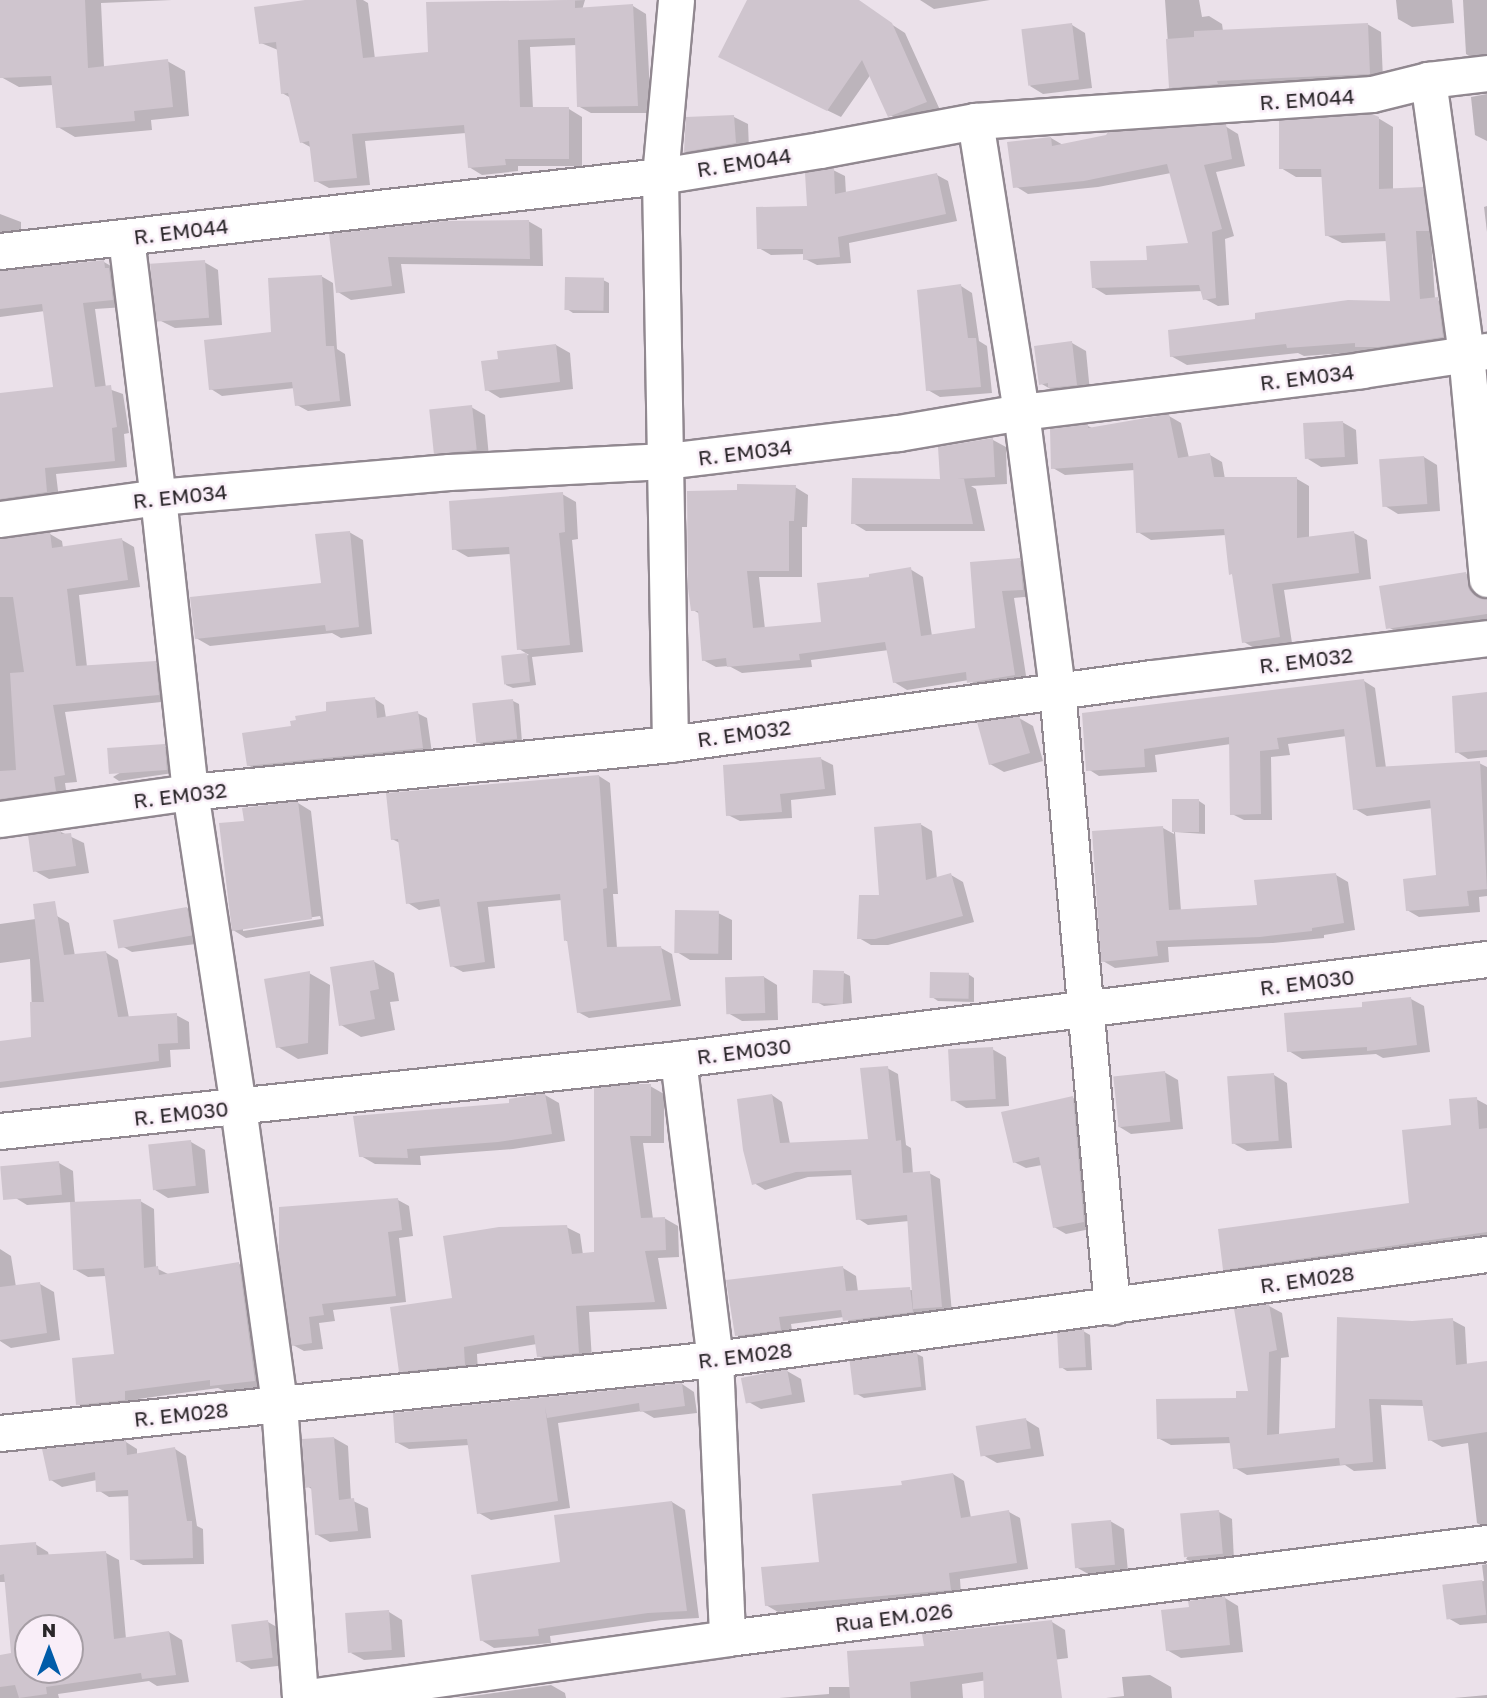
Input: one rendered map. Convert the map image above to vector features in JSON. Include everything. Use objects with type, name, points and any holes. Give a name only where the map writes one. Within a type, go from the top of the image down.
[{"type":"street","points":[[670,744],[660,176],[676,0]]},
{"type":"street","name":"R. EM044","points":[[0,251],[660,176],[975,121],[1372,94],[1428,80],[1487,73]]},
{"type":"street","points":[[1428,80],[1476,352],[1487,579]]},
{"type":"street","points":[[975,121],[1021,412],[1057,690],[1112,1307]]},
{"type":"street","points":[[126,238],[190,792],[239,1107],[279,1404],[301,1698]]},
{"type":"street","name":"R. EM034","points":[[0,519],[158,497],[535,465],[666,461],[898,433],[1021,412],[1361,370],[1476,352]]},
{"type":"street","name":"R. EM032","points":[[0,819],[190,792],[670,744],[1057,690],[1487,638]]},
{"type":"street","name":"R. EM030","points":[[0,1131],[678,1059],[1487,959]]},
{"type":"street","points":[[678,1059],[715,1359],[727,1638]]},
{"type":"street","name":"R. EM028","points":[[0,1433],[715,1359],[1487,1254]]},
{"type":"street","name":"Rua EM.026","points":[[301,1698],[727,1638],[1487,1543]]},
{"type":"building","points":[[0,0],[85,0],[88,68],[168,59],[173,107],[134,111],[135,121],[56,128],[51,76],[0,78]]},
{"type":"building","points":[[305,0],[356,0],[363,58],[428,52],[426,2],[575,0],[575,8],[633,4],[638,106],[577,107],[575,38],[518,40],[520,107],[569,107],[569,159],[505,159],[506,165],[468,168],[464,125],[352,134],[357,178],[314,182],[309,141],[300,143],[288,93],[281,94],[276,42],[259,44],[254,7]]},
{"type":"building","points":[[747,0],[859,0],[892,23],[927,102],[888,117],[862,60],[827,111],[718,57]]},
{"type":"building","points":[[1072,23],[1079,80],[1028,86],[1021,29]]},
{"type":"building","points":[[1368,23],[1370,74],[1217,81],[1218,84],[1169,88],[1166,39],[1194,37],[1194,31]]},
{"type":"building","points":[[1372,114],[1379,117],[1379,189],[1423,187],[1429,231],[1416,231],[1420,299],[1438,297],[1443,337],[1378,347],[1355,347],[1355,343],[1287,348],[1286,344],[1170,357],[1168,330],[1255,319],[1255,313],[1348,300],[1390,301],[1385,233],[1325,236],[1321,169],[1279,169],[1279,120]]},
{"type":"building","points":[[734,115],[736,143],[684,152],[686,117]]},
{"type":"building","points":[[1226,124],[1232,159],[1204,165],[1222,229],[1212,232],[1216,298],[1203,300],[1199,285],[1092,288],[1090,261],[1147,260],[1146,246],[1188,243],[1167,164],[1084,181],[1013,188],[1007,142],[1051,137],[1052,146],[1106,135],[1108,132]]},
{"type":"building","points":[[834,168],[835,194],[937,173],[946,214],[838,237],[840,257],[803,260],[803,249],[757,249],[756,207],[807,206],[805,173]]},
{"type":"building","points":[[529,220],[530,259],[388,257],[392,286],[336,293],[329,234],[445,221]]},
{"type":"building","points":[[104,260],[105,268],[109,268],[113,300],[83,303],[95,387],[111,385],[117,427],[112,428],[115,461],[45,468],[47,492],[0,499],[0,393],[53,387],[42,304],[0,309],[0,271]]},
{"type":"building","points":[[205,260],[209,318],[154,322],[150,264]]},
{"type":"building","points":[[322,275],[326,346],[334,346],[340,401],[295,406],[292,382],[209,390],[204,340],[271,332],[268,278]]},
{"type":"building","points":[[565,277],[604,278],[603,311],[564,310]]},
{"type":"building","points":[[961,284],[968,338],[976,338],[981,387],[926,391],[917,290]]},
{"type":"building","points":[[1072,341],[1077,385],[1048,388],[1048,383],[1039,385],[1034,346]]},
{"type":"building","points":[[556,344],[560,382],[485,391],[481,361],[498,359],[497,351]]},
{"type":"building","points":[[472,405],[477,450],[434,454],[429,409]]},
{"type":"building","points":[[1169,414],[1178,458],[1210,453],[1214,477],[1297,477],[1297,538],[1354,531],[1359,573],[1272,584],[1280,637],[1242,643],[1232,574],[1229,575],[1224,529],[1136,533],[1133,463],[1051,469],[1050,429],[1088,424],[1088,428]]},
{"type":"building","points":[[1343,421],[1345,457],[1305,459],[1303,423]]},
{"type":"building","points":[[993,438],[995,477],[957,479],[964,479],[973,524],[851,524],[852,478],[940,479],[938,447]]},
{"type":"building","points":[[1424,456],[1427,504],[1382,507],[1379,459]]},
{"type":"building","points":[[737,484],[796,485],[794,521],[789,521],[789,571],[747,571],[753,628],[821,622],[817,583],[869,577],[869,574],[911,567],[921,636],[975,628],[970,562],[1020,558],[1023,590],[1002,591],[1015,675],[967,683],[966,672],[893,683],[885,642],[799,654],[800,660],[727,667],[726,658],[702,661],[698,611],[691,611],[688,588],[687,491],[737,490]]},
{"type":"building","points":[[563,492],[565,532],[559,533],[570,645],[517,650],[509,547],[452,550],[449,501]]},
{"type":"building","points":[[350,531],[359,627],[326,631],[325,625],[195,639],[190,597],[321,583],[315,534]]},
{"type":"building","points":[[50,532],[52,548],[122,538],[128,580],[67,589],[76,666],[156,661],[159,695],[53,705],[65,775],[54,777],[56,791],[0,799],[0,771],[16,770],[10,673],[24,672],[13,597],[0,597],[0,539]]},
{"type":"building","points":[[1466,572],[1471,591],[1487,599],[1487,614],[1386,629],[1379,586]]},
{"type":"building","points":[[527,653],[530,682],[504,685],[501,656]]},
{"type":"building","points":[[1364,679],[1376,767],[1480,761],[1487,889],[1467,891],[1469,906],[1406,911],[1403,879],[1436,875],[1430,800],[1353,810],[1344,729],[1277,738],[1279,749],[1260,751],[1261,814],[1230,815],[1229,737],[1144,749],[1145,767],[1086,771],[1082,713]]},
{"type":"building","points":[[1487,692],[1487,750],[1455,753],[1452,696]]},
{"type":"building","points":[[375,697],[377,718],[418,711],[423,748],[247,766],[242,733],[291,726],[290,721],[296,720],[295,716],[326,711],[326,702]]},
{"type":"building","points":[[513,699],[517,739],[476,743],[472,703]]},
{"type":"building","points":[[1019,716],[1030,753],[989,765],[977,722]]},
{"type":"building","points":[[165,744],[167,770],[109,774],[107,748]]},
{"type":"building","points":[[821,757],[825,789],[780,794],[782,812],[726,816],[723,765]]},
{"type":"building","points":[[599,775],[607,888],[603,889],[607,947],[661,946],[671,1000],[577,1013],[567,940],[564,941],[560,894],[477,902],[485,962],[450,967],[439,899],[406,904],[398,839],[391,840],[386,793]]},
{"type":"building","points":[[1172,799],[1199,799],[1199,832],[1172,832]]},
{"type":"building","points":[[298,801],[312,919],[232,931],[219,823],[244,821],[242,808]]},
{"type":"building","points":[[921,823],[926,880],[951,873],[963,916],[875,939],[857,939],[859,895],[879,895],[874,827]]},
{"type":"building","points":[[1163,826],[1169,910],[1257,905],[1254,880],[1336,873],[1344,923],[1312,928],[1312,931],[1260,937],[1156,941],[1158,956],[1101,962],[1092,831]]},
{"type":"building","points":[[61,831],[61,834],[71,833],[76,866],[33,872],[28,835]]},
{"type":"building","points":[[55,901],[64,955],[106,951],[118,1017],[177,1013],[178,1043],[158,1044],[159,1061],[0,1082],[0,1041],[31,1037],[30,1002],[44,1002],[33,904]]},
{"type":"building","points":[[187,907],[192,936],[118,949],[113,920]]},
{"type":"building","points":[[675,910],[719,911],[718,954],[674,953]]},
{"type":"building","points":[[374,960],[379,989],[370,991],[375,1019],[339,1026],[330,967]]},
{"type":"building","points":[[813,970],[844,971],[843,1004],[812,1003]]},
{"type":"building","points":[[310,971],[308,1043],[276,1048],[264,979]]},
{"type":"building","points":[[930,972],[969,973],[969,999],[930,998]]},
{"type":"building","points":[[764,976],[765,1013],[726,1014],[725,977]]},
{"type":"building","points":[[1411,997],[1417,1045],[1367,1051],[1367,1047],[1287,1052],[1284,1013],[1362,1007],[1362,1002]]},
{"type":"building","points":[[993,1047],[996,1099],[951,1101],[948,1049]]},
{"type":"building","points":[[888,1066],[896,1141],[901,1140],[903,1173],[930,1171],[942,1307],[913,1309],[907,1215],[856,1220],[851,1170],[796,1172],[752,1185],[743,1150],[737,1099],[772,1094],[780,1143],[868,1139],[860,1068]]},
{"type":"building","points":[[1165,1071],[1170,1122],[1119,1127],[1113,1076]]},
{"type":"building","points":[[1274,1073],[1279,1141],[1232,1144],[1227,1076]]},
{"type":"building","points":[[651,1084],[651,1136],[630,1136],[641,1218],[665,1217],[666,1250],[645,1251],[655,1302],[576,1306],[579,1353],[537,1357],[534,1335],[464,1347],[465,1365],[399,1372],[390,1307],[452,1298],[443,1236],[499,1227],[567,1225],[572,1254],[594,1252],[594,1088]]},
{"type":"building","points":[[545,1093],[552,1134],[498,1142],[407,1149],[408,1158],[359,1157],[353,1116],[509,1103],[509,1099]]},
{"type":"building","points":[[1073,1096],[1084,1222],[1053,1228],[1039,1157],[1013,1163],[1001,1112]]},
{"type":"building","points":[[1477,1097],[1479,1129],[1487,1128],[1487,1232],[1223,1270],[1218,1229],[1409,1203],[1402,1130],[1451,1125],[1449,1099]]},
{"type":"building","points":[[191,1140],[196,1186],[153,1190],[148,1144]]},
{"type":"building","points":[[59,1161],[62,1195],[3,1200],[0,1166]]},
{"type":"building","points":[[398,1198],[402,1230],[388,1232],[396,1296],[322,1304],[324,1315],[309,1317],[312,1343],[291,1346],[279,1258],[279,1207]]},
{"type":"building","points":[[141,1199],[144,1268],[158,1266],[159,1275],[239,1262],[255,1381],[210,1386],[210,1380],[125,1391],[125,1400],[76,1405],[72,1358],[114,1354],[104,1268],[73,1270],[70,1202]]},
{"type":"building","points":[[843,1266],[846,1291],[910,1287],[913,1312],[843,1321],[841,1310],[779,1317],[781,1330],[735,1336],[726,1280]]},
{"type":"building","points":[[40,1282],[47,1333],[0,1340],[0,1287]]},
{"type":"building","points":[[1269,1304],[1277,1350],[1269,1352],[1267,1435],[1335,1428],[1337,1317],[1412,1321],[1453,1318],[1456,1365],[1487,1361],[1487,1432],[1428,1441],[1422,1400],[1369,1399],[1373,1462],[1340,1465],[1339,1458],[1233,1469],[1229,1437],[1157,1439],[1156,1399],[1236,1398],[1236,1391],[1248,1391],[1234,1309]]},
{"type":"building","points":[[1084,1329],[1086,1367],[1059,1368],[1057,1330]]},
{"type":"building","points":[[917,1352],[921,1387],[854,1395],[850,1360]]},
{"type":"building","points":[[787,1369],[792,1395],[746,1403],[741,1378]]},
{"type":"building","points":[[682,1383],[685,1406],[640,1412],[639,1403],[547,1418],[545,1407],[558,1501],[477,1514],[467,1439],[395,1443],[393,1413]]},
{"type":"building","points":[[1026,1418],[1031,1449],[980,1457],[976,1426]]},
{"type":"building","points":[[334,1437],[339,1500],[354,1498],[358,1531],[315,1535],[311,1487],[305,1488],[302,1439]]},
{"type":"building","points":[[126,1440],[127,1455],[175,1447],[187,1521],[192,1521],[193,1558],[130,1560],[128,1490],[96,1492],[95,1472],[49,1481],[42,1449]]},
{"type":"building","points":[[953,1473],[961,1518],[1009,1510],[1017,1563],[949,1573],[951,1590],[765,1606],[761,1567],[819,1562],[812,1494],[902,1485],[901,1481]]},
{"type":"building","points":[[672,1501],[687,1611],[648,1613],[538,1629],[539,1636],[480,1641],[471,1575],[560,1562],[554,1515]]},
{"type":"building","points":[[1219,1510],[1223,1554],[1184,1557],[1180,1513]]},
{"type":"building","points":[[1111,1520],[1115,1565],[1075,1568],[1071,1523]]},
{"type":"building","points":[[36,1542],[37,1555],[106,1551],[114,1639],[169,1631],[176,1675],[142,1679],[141,1673],[84,1681],[84,1614],[14,1614],[14,1684],[66,1684],[46,1687],[47,1694],[19,1698],[15,1685],[0,1687],[0,1655],[11,1653],[4,1574],[0,1575],[0,1545]]},
{"type":"building","points":[[1482,1580],[1486,1615],[1447,1620],[1442,1585]]},
{"type":"building","points":[[1225,1596],[1230,1645],[1166,1651],[1161,1610],[1189,1607],[1188,1601]]},
{"type":"building","points":[[389,1610],[392,1650],[348,1653],[345,1613]]},
{"type":"building","points":[[268,1620],[273,1658],[236,1662],[231,1625]]},
{"type":"building","points":[[1052,1620],[1062,1698],[984,1698],[983,1672],[910,1682],[911,1698],[850,1698],[847,1651],[924,1646],[922,1634]]}]
